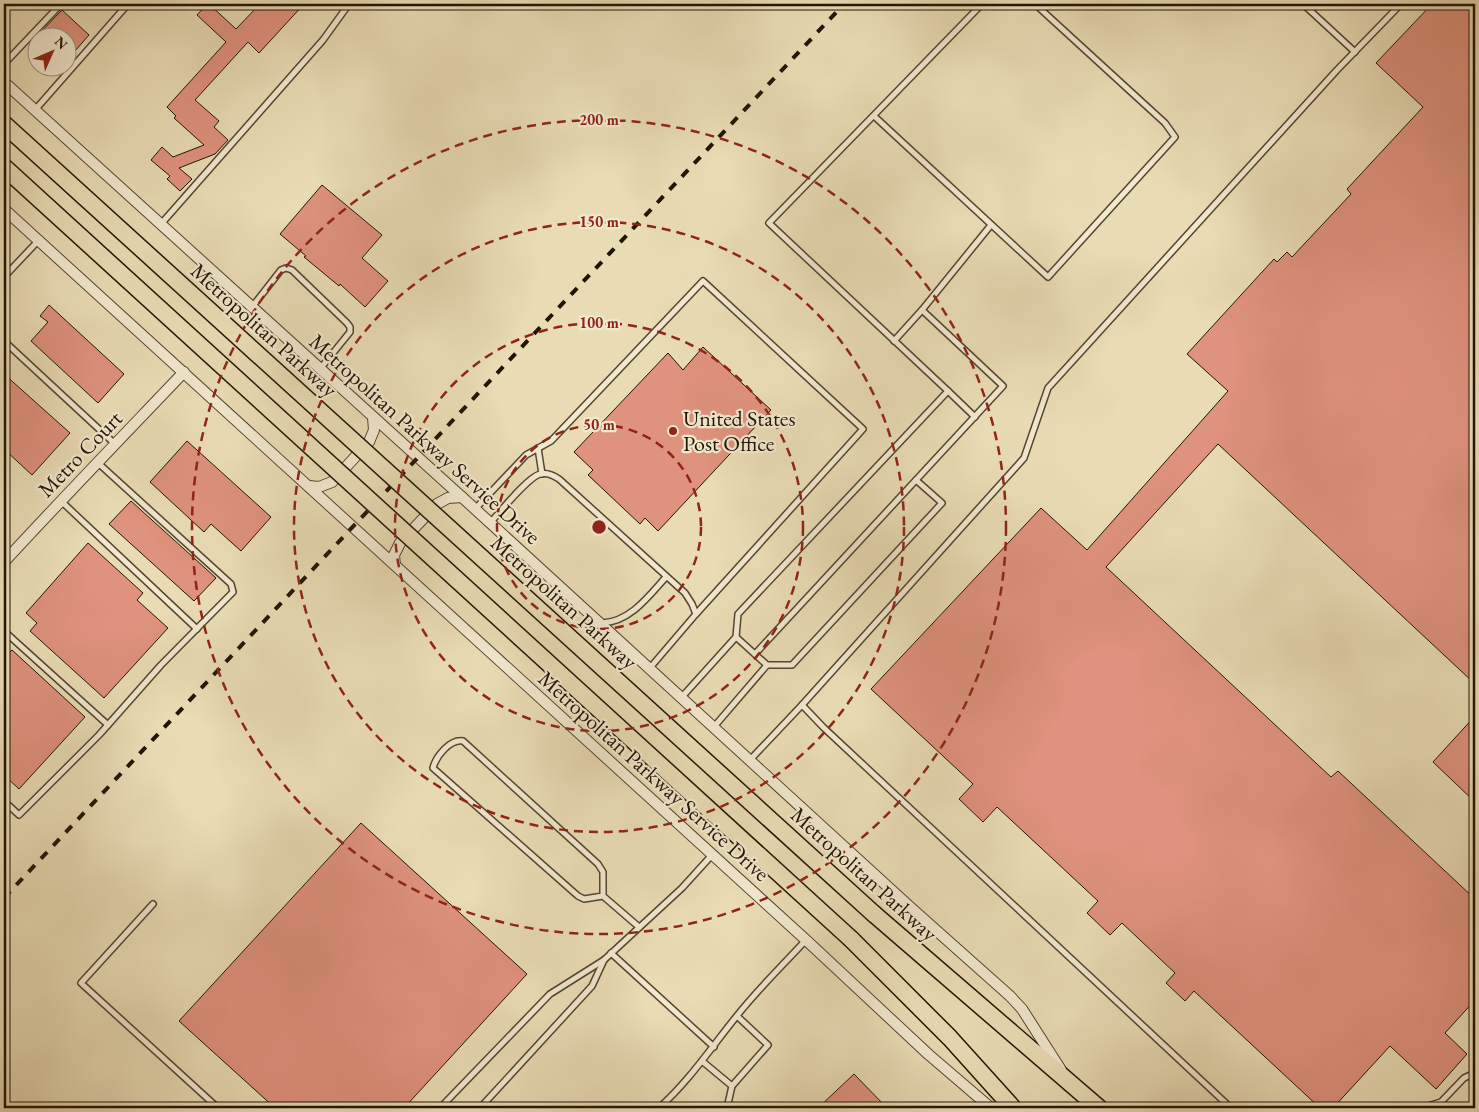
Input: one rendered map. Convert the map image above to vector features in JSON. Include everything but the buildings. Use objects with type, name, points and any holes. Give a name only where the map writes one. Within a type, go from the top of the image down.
[{"type":"main road","name":"Metropolitan Parkway","points":[[4,124],[874,914],[1099,1108]]},
{"type":"main road","points":[[4,168],[852,938],[950,1038],[1013,1108]]},
{"type":"street","name":"Metropolitan Parkway Service Drive","points":[[4,82],[490,522],[749,761],[1010,996],[1022,1009],[1068,1082]]},
{"type":"street","name":"Metropolitan Parkway Service Drive","points":[[4,209],[806,940],[928,1054],[991,1108]]},
{"type":"street","name":"Metro Court","points":[[4,562],[96,462],[116,444],[184,372]]},
{"type":"street","points":[[309,486],[320,487],[332,482],[369,442],[374,430],[373,417]]},
{"type":"street","points":[[395,565],[394,555],[400,543],[437,504],[448,498],[462,497]]},
{"type":"lane","points":[[4,64],[61,4]]},
{"type":"lane","points":[[34,110],[128,4]]},
{"type":"lane","points":[[160,224],[323,40],[349,4]]},
{"type":"lane","points":[[975,416],[769,223],[982,4]]},
{"type":"lane","points":[[874,116],[1048,277],[1175,137],[1165,123],[1036,4]]},
{"type":"lane","points":[[1303,4],[1355,52]]},
{"type":"lane","points":[[749,761],[802,705],[1024,458],[1048,388],[1401,4]]},
{"type":"lane","points":[[894,341],[922,310],[991,225]]},
{"type":"lane","points":[[4,277],[38,240]]},
{"type":"lane","points":[[252,307],[281,270],[286,268],[292,270],[350,328],[350,332],[320,369]]},
{"type":"lane","points":[[475,509],[526,455],[551,442],[703,281],[863,429],[648,669]]},
{"type":"lane","points":[[755,654],[1003,386],[922,310]]},
{"type":"lane","points":[[4,341],[116,444]]},
{"type":"lane","points":[[680,698],[736,638],[738,614],[948,391]]},
{"type":"lane","points":[[538,448],[542,474]]},
{"type":"lane","points":[[4,801],[19,815],[108,725],[161,666],[233,592],[231,584],[96,462]]},
{"type":"lane","points":[[490,522],[532,478],[542,474],[551,474],[559,478],[685,594],[696,614]]},
{"type":"lane","points":[[736,638],[767,665],[792,665],[942,504],[916,480]]},
{"type":"lane","points":[[60,501],[197,629]]},
{"type":"lane","points":[[599,623],[610,623],[623,618],[645,600],[666,577]]},
{"type":"lane","points":[[4,631],[108,725]]},
{"type":"lane","points":[[713,728],[767,665]]},
{"type":"lane","points":[[802,705],[824,728],[1232,1108]]},
{"type":"lane","points":[[603,896],[584,899],[578,896],[433,768],[435,761],[452,742],[457,740],[463,742],[598,864],[602,872],[603,896],[639,926]]},
{"type":"lane","points":[[441,1108],[550,994],[604,960],[682,888],[712,855]]},
{"type":"lane","points":[[154,904],[81,982],[218,1108]]},
{"type":"lane","points":[[659,1108],[674,1095],[714,1047],[736,1016],[806,940]]},
{"type":"lane","points":[[611,953],[714,1047]]},
{"type":"lane","points":[[480,1108],[592,986],[604,960]]},
{"type":"lane","points":[[727,1108],[732,1086],[768,1045],[736,1016]]},
{"type":"lane","points":[[702,1061],[732,1086]]},
{"type":"lane","points":[[1420,1108],[1441,1102],[1464,1078],[1475,1073]]},
{"type":"railway","points":[[4,898],[844,4]]},
{"type":"place","name":"United States Post Office","points":[[673,431]]}]
